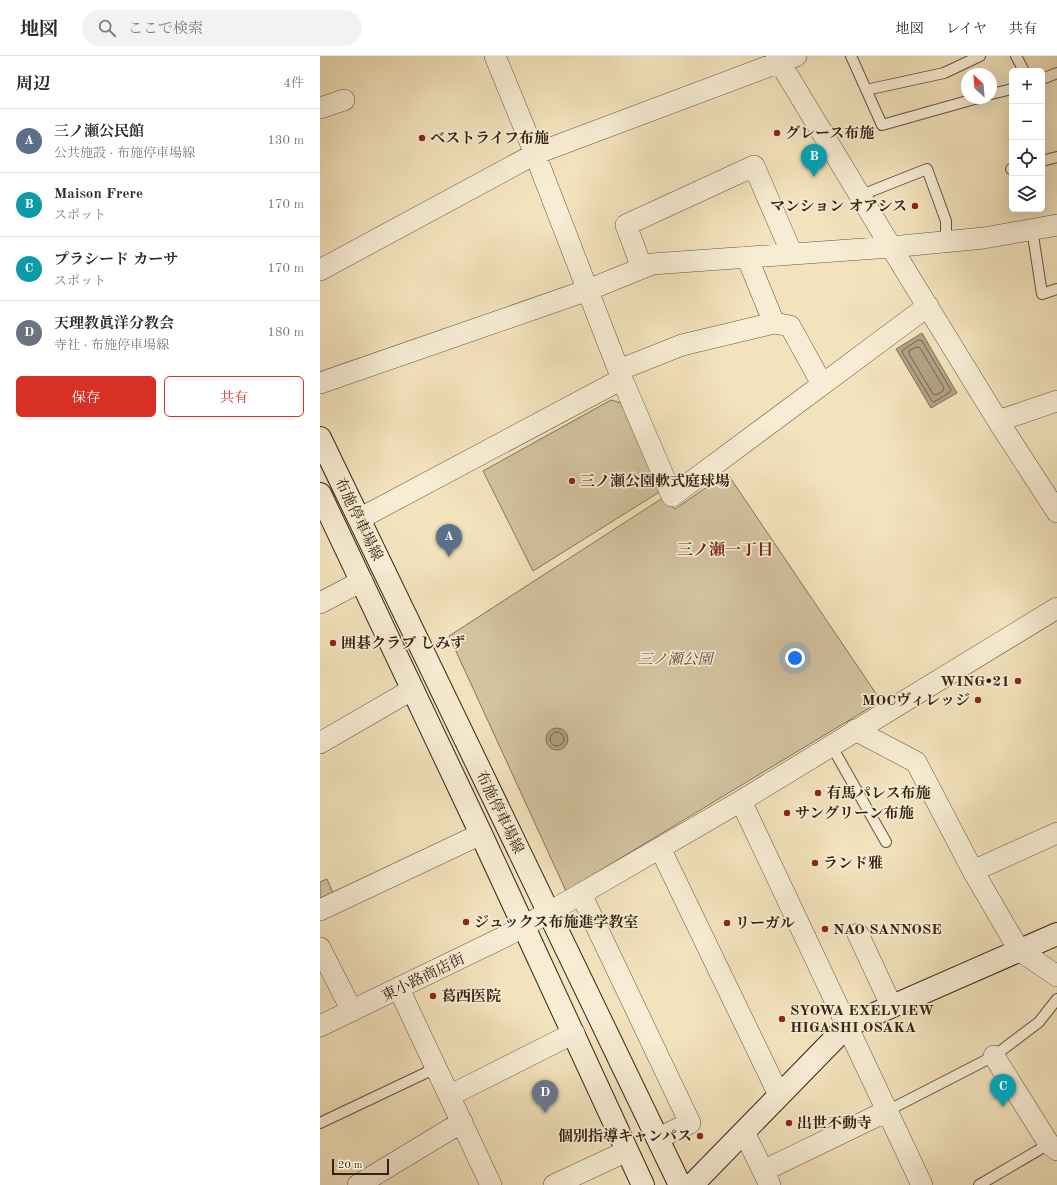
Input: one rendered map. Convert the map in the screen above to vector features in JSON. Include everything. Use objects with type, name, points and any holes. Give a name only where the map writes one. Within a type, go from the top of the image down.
[{"type":"main road","name":"布施停車場線","points":[[320,438],[359,519],[555,909],[680,1185]]},
{"type":"main road","name":"布施停車場線","points":[[320,494],[481,834],[643,1185]]},
{"type":"main road","points":[[692,1185],[847,1026],[1057,934]]},
{"type":"street","points":[[496,56],[620,375],[672,496],[928,306]]},
{"type":"street","points":[[320,270],[535,154],[784,58],[859,196],[998,421],[1057,512]]},
{"type":"street","points":[[320,108],[344,100]]},
{"type":"street","points":[[642,268],[626,225],[754,166],[792,254]]},
{"type":"street","points":[[320,383],[588,290],[652,264],[890,247],[984,238],[1057,225]]},
{"type":"street","points":[[747,258],[774,323]]},
{"type":"street","points":[[359,519],[620,375],[682,345],[774,323],[790,326],[822,384]]},
{"type":"street","points":[[998,421],[1057,401]]},
{"type":"street","points":[[320,603],[362,581]]},
{"type":"street","name":"東小路商店街","points":[[320,1026],[399,989],[555,909],[741,801],[1057,608]]},
{"type":"street","points":[[320,743],[412,689]]},
{"type":"street","points":[[855,730],[916,762],[973,871],[1019,950],[1057,976]]},
{"type":"street","points":[[741,801],[922,1185]]},
{"type":"street","points":[[973,871],[1057,832]]},
{"type":"street","points":[[320,910],[481,834]]},
{"type":"street","points":[[660,848],[779,1095]]},
{"type":"street","points":[[581,894],[690,1123],[669,1133]]},
{"type":"street","points":[[858,934],[892,1007]]},
{"type":"street","points":[[320,948],[352,1011]]},
{"type":"street","points":[[399,989],[491,1185]]},
{"type":"street","points":[[449,1096],[574,1033]]},
{"type":"street","points":[[994,1056],[1053,1147]]},
{"type":"street","points":[[744,1132],[766,1178],[887,1111]]},
{"type":"street","points":[[358,1185],[462,1122]]},
{"type":"street","points":[[554,1185],[627,1151]]},
{"type":"lane","points":[[851,56],[882,125],[961,103]]},
{"type":"lane","points":[[866,90],[944,73],[980,56]]},
{"type":"lane","points":[[1016,56],[1022,68]]},
{"type":"lane","points":[[1045,78],[1057,73]]},
{"type":"lane","points":[[997,93],[1009,90]]},
{"type":"lane","points":[[1045,160],[1057,156]]},
{"type":"lane","points":[[859,196],[927,169],[946,221],[946,241]]},
{"type":"lane","points":[[1032,229],[1042,294],[1057,289]]},
{"type":"lane","points":[[832,745],[886,842]]},
{"type":"lane","points":[[887,1111],[994,1056],[1039,1022],[1057,999]]},
{"type":"lane","points":[[320,1123],[436,1068]]},
{"type":"lane","points":[[979,1185],[1053,1147]]},
{"type":"green space","name":"三ノ瀬公園軟式庭球場","points":[[611,400],[621,403],[661,491],[533,571],[483,471]]},
{"type":"green space","name":"三ノ瀬公園","points":[[727,473],[881,701],[566,891],[449,636],[661,499],[675,509]]},
{"type":"green space","points":[[327,879],[335,898],[320,905],[320,882]]},
{"type":"water","points":[[922,333],[957,393],[931,408],[896,349]]},
{"type":"water","points":[[557,728],[565,731],[568,739],[565,747],[557,750],[549,747],[546,739],[549,731]]},
{"type":"place","name":"グレース布施","points":[[777,133]]},
{"type":"place","name":"ベストライフ布施","points":[[422,138]]},
{"type":"place","name":"Maison Frere","points":[[814,177]]},
{"type":"place","name":"マンション オアシス","points":[[915,206]]},
{"type":"place","name":"三ノ瀬公園軟式庭球場","points":[[572,481]]},
{"type":"place","name":"三ノ瀬公民館","points":[[449,557]]},
{"type":"place","name":"囲碁クラブ しみず","points":[[333,643]]},
{"type":"place","name":"WING•21","points":[[1018,681]]},
{"type":"place","name":"MOCヴィレッジ","points":[[978,700]]},
{"type":"place","name":"有馬パレス布施","points":[[818,793]]},
{"type":"place","name":"サングリーン布施","points":[[787,813]]},
{"type":"place","name":"ランド雅","points":[[815,863]]},
{"type":"place","name":"ジュックス布施進学教室","points":[[466,922]]},
{"type":"place","name":"リーガル","points":[[727,923]]},
{"type":"place","name":"NAO SANNOSE","points":[[825,929]]},
{"type":"place","name":"葛西医院","points":[[433,996]]},
{"type":"place","name":"SYOWA EXELVIEW HIGASHI OSAKA","points":[[782,1019]]},
{"type":"place","name":"プラシード カーサ","points":[[1003,1107]]},
{"type":"place","name":"天理教眞洋分教会","points":[[545,1113]]},
{"type":"place","name":"出世不動寺","points":[[789,1123]]},
{"type":"place","name":"個別指導キャンパス","points":[[700,1136]]},
{"type":"district","name":"三ノ瀬一丁目","points":[[725,549]]}]
